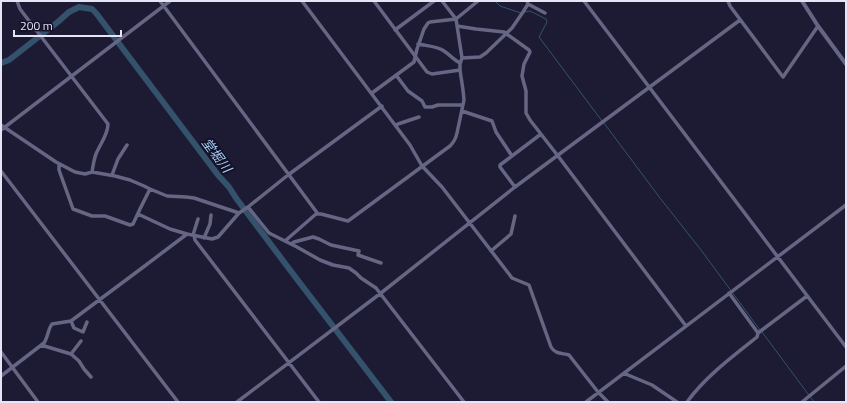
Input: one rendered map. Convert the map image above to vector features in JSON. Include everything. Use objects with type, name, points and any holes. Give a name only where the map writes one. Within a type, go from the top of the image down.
[{"type":"street","points":[[17,1],[20,9],[108,124],[105,137],[95,156],[92,172]]},
{"type":"street","points":[[160,1],[318,214],[348,222],[450,146],[456,138],[464,95],[460,70],[462,58],[456,19],[442,1]]},
{"type":"street","points":[[170,1],[2,127],[59,164],[80,173],[86,174],[92,172],[112,175],[130,180],[167,196],[194,198],[239,213]]},
{"type":"street","points":[[302,1],[410,144],[422,166],[442,187],[512,278],[529,285],[553,351],[569,355],[598,392],[608,402]]},
{"type":"street","points":[[374,1],[427,72],[432,74],[460,70]]},
{"type":"street","points":[[395,30],[434,1]]},
{"type":"street","points":[[372,93],[413,62],[418,44],[425,26],[428,23],[432,21],[456,19],[478,1]]},
{"type":"street","points":[[584,1],[846,347]]},
{"type":"street","points":[[728,1],[740,20],[783,77],[818,26]]},
{"type":"street","points":[[802,1],[846,64]]},
{"type":"street","points":[[462,58],[473,58],[482,56],[486,53],[507,34],[517,22],[527,3],[545,13]]},
{"type":"street","points":[[237,402],[381,293],[515,187],[740,20]]},
{"type":"street","points":[[457,26],[504,32],[529,50],[530,52],[524,64],[522,76],[526,91],[526,112],[530,120],[686,326]]},
{"type":"street","points":[[418,44],[439,48],[460,63]]},
{"type":"street","points":[[396,75],[408,91],[422,101],[425,107],[438,105],[463,105]]},
{"type":"street","points":[[138,214],[170,229],[186,234],[204,238],[218,237],[239,213],[382,106]]},
{"type":"street","points":[[462,111],[492,121],[496,132],[512,156]]},
{"type":"street","points":[[396,125],[419,116]]},
{"type":"street","points":[[515,187],[500,165],[541,134]]},
{"type":"street","points":[[112,175],[118,159],[127,145]]},
{"type":"street","points":[[59,164],[59,170],[71,207],[74,210],[92,216],[105,216],[130,225],[134,224],[150,189]]},
{"type":"street","points":[[1,171],[178,402]]},
{"type":"street","points":[[586,402],[846,205]]},
{"type":"street","points":[[248,207],[269,233],[320,260],[333,265],[349,268],[376,288],[464,402]]},
{"type":"street","points":[[285,241],[318,214]]},
{"type":"street","points":[[204,238],[210,224],[211,215]]},
{"type":"street","points":[[491,251],[511,234],[515,216]]},
{"type":"street","points":[[198,219],[193,235],[195,240],[320,402]]},
{"type":"street","points":[[1,376],[41,345],[52,324],[71,321],[186,234]]},
{"type":"street","points":[[291,244],[312,237],[331,245],[359,251],[358,255],[381,263]]},
{"type":"street","points":[[729,293],[760,332]]},
{"type":"street","points":[[688,402],[696,390],[719,368],[760,332],[807,296]]},
{"type":"street","points":[[71,321],[74,328],[82,332],[87,322]]},
{"type":"street","points":[[71,354],[81,340]]},
{"type":"street","points":[[41,345],[71,354],[79,361],[91,377]]},
{"type":"street","points":[[1,352],[38,402]]},
{"type":"street","points":[[802,402],[846,366]]},
{"type":"street","points":[[624,372],[652,385],[677,402]]},
{"type":"waterway","points":[[495,1],[500,6],[521,13]]},
{"type":"waterway","name":"堂堀川","points":[[1,63],[9,60],[69,12],[79,7],[92,9],[218,175],[229,187],[290,270],[391,402]]},
{"type":"waterway","points":[[525,12],[530,11],[546,19],[547,22],[539,37],[602,121]]},
{"type":"waterway","points":[[604,123],[760,330]]},
{"type":"waterway","points":[[762,332],[814,402]]}]
